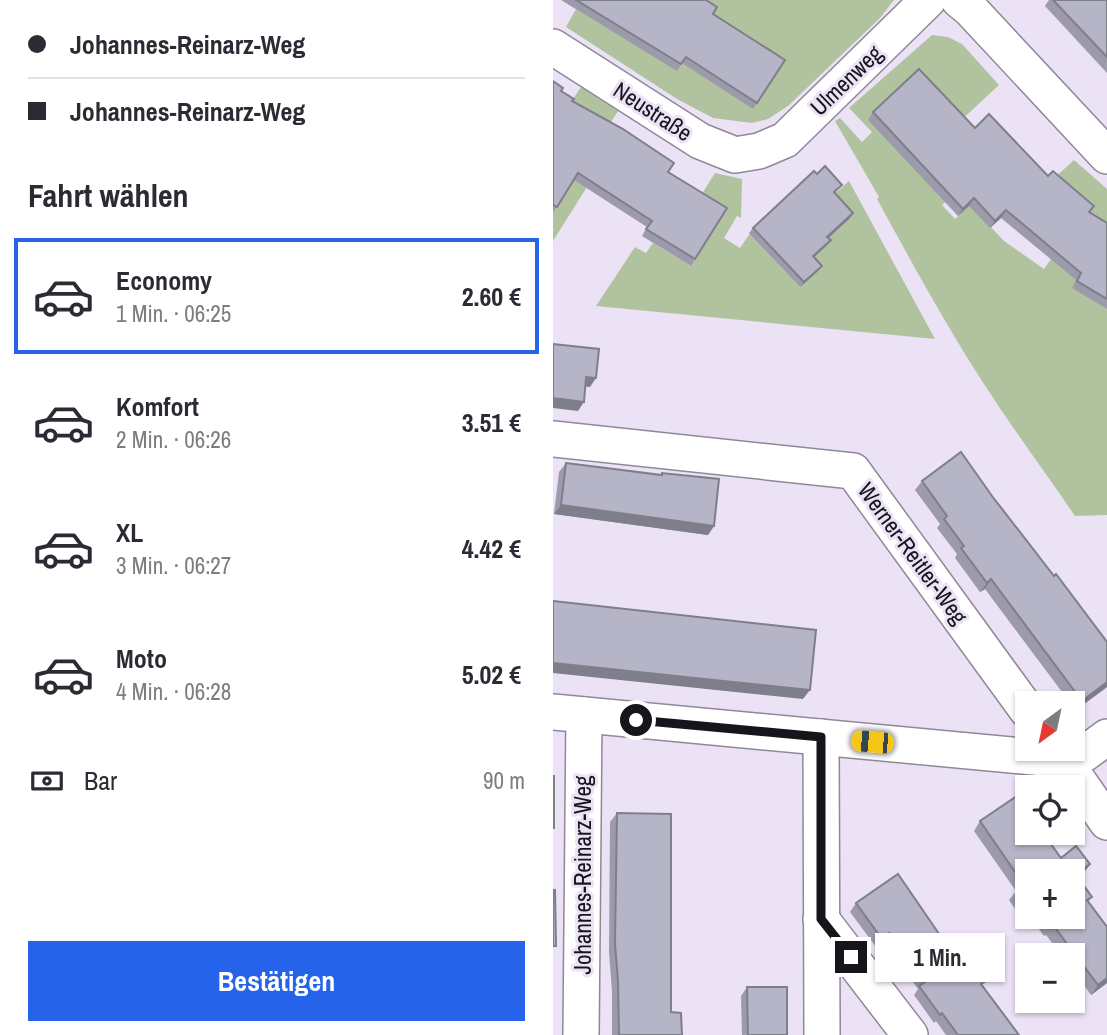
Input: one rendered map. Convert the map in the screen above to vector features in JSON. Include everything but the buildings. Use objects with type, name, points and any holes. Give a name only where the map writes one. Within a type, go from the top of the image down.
[{"type":"street","name":"Ulmenweg","points":[[759,151],[785,140],[928,0]]},
{"type":"street","points":[[959,0],[1107,156]]},
{"type":"street","name":"Neustraße","points":[[553,47],[700,141],[735,155],[759,151]]},
{"type":"street","name":"Werner-Reitler-Weg","points":[[553,439],[853,471],[1015,694]]},
{"type":"street","name":"Johannes-Reinarz-Weg","points":[[581,1035],[568,714],[1015,752]]},
{"type":"street","points":[[821,737],[822,1035]]},
{"type":"street","points":[[1085,753],[1107,737]]},
{"type":"street","points":[[1064,761],[1107,822]]},
{"type":"street","points":[[821,919],[910,1035]]},
{"type":"green space","points":[[625,0],[894,0],[880,18],[788,106],[768,119],[752,123],[713,118],[677,99],[566,27],[576,9],[607,28]]},
{"type":"green space","points":[[932,35],[948,37],[962,44],[999,85],[912,166],[924,179],[956,193],[942,205],[955,219],[970,205],[1004,241],[1044,269],[1051,259],[1051,181],[1074,160],[1107,189],[1107,515],[1075,516],[1018,434],[942,315],[835,121],[840,118],[862,142],[872,132],[849,108]]},
{"type":"green space","points":[[581,87],[618,111],[602,136],[564,113]]},
{"type":"green space","points":[[589,155],[602,163],[553,241],[553,213]]},
{"type":"green space","points":[[715,173],[742,179],[741,218],[737,216],[724,238],[740,248],[755,226],[773,258],[800,287],[830,198],[849,181],[935,339],[596,306],[635,247],[646,253],[653,243],[691,266],[698,200]]},
{"type":"route","points":[[636,720],[821,737],[821,919],[851,957]]}]
